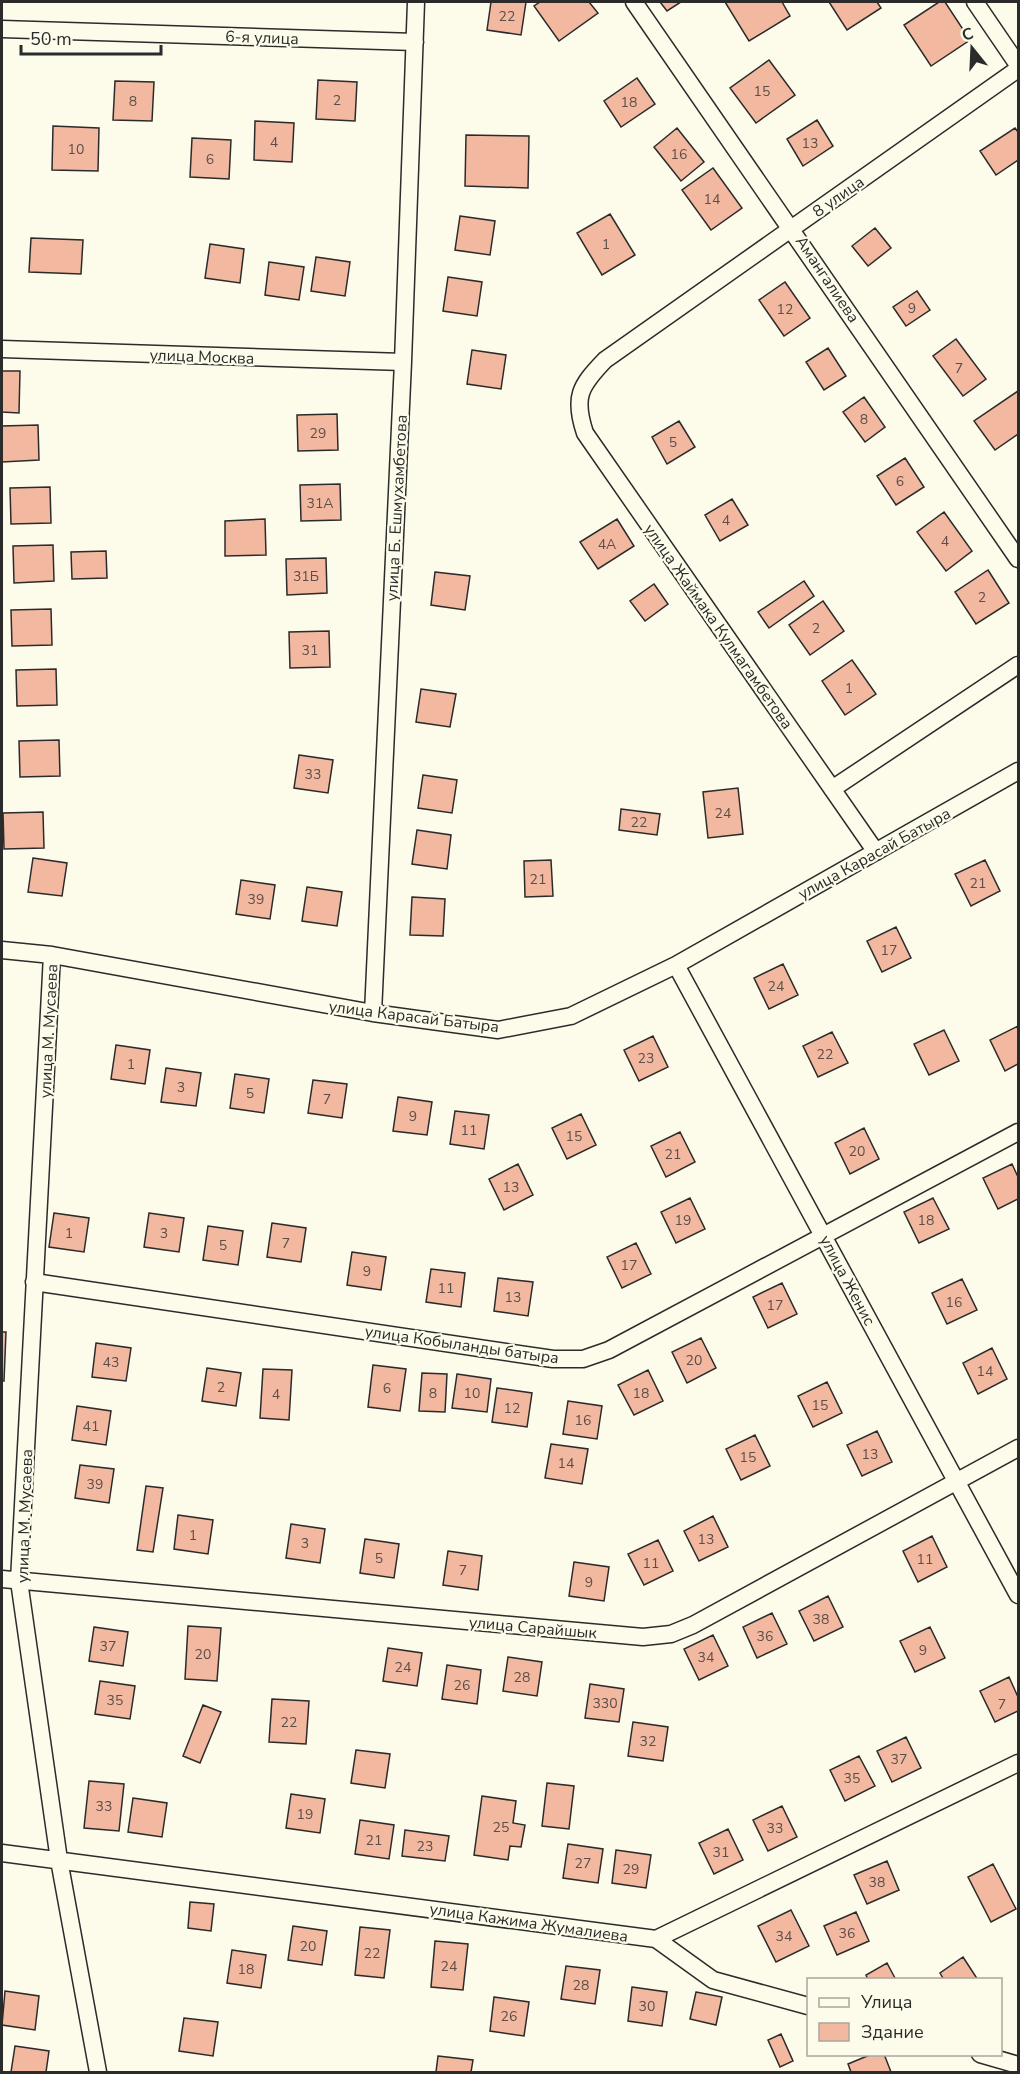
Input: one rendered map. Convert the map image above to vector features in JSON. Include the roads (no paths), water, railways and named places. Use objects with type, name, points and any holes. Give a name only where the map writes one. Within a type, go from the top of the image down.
[{"type":"street","name":"улица Б. Ешмухамбетова","points":[[373,1013],[403,362],[416,2]]},
{"type":"street","name":"Амангалиева","points":[[634,2],[1018,558]]},
{"type":"street","points":[[975,2],[1018,67]]},
{"type":"street","name":"6-я улица","points":[[2,29],[415,42]]},
{"type":"street","name":"8 улица","points":[[579,394],[588,378],[605,360],[1018,67]]},
{"type":"street","name":"улица Москва","points":[[2,349],[403,362]]},
{"type":"street","name":"улица Жаймака Кулмагамбетова","points":[[579,394],[578,412],[585,433],[876,852]]},
{"type":"street","points":[[832,789],[1018,665]]},
{"type":"street","name":"улица Карасай Батыра","points":[[2,950],[52,955],[373,1013],[498,1030],[571,1016],[676,965],[1018,771]]},
{"type":"street","points":[[2,940],[2,950]]},
{"type":"street","name":"улица М. Мусаева","points":[[52,955],[19,1581],[59,1860],[98,2073]]},
{"type":"street","name":"улица Женис","points":[[676,965],[1018,1595]]},
{"type":"street","name":"улица Кобыланды батыра","points":[[34,1282],[553,1359],[583,1359],[609,1350],[825,1237],[1018,1132]]},
{"type":"street","name":"улица Сарайшык","points":[[2,1579],[643,1637],[671,1634],[693,1625],[1018,1448]]},
{"type":"street","points":[[807,2006],[713,1980],[656,1939],[1018,1763]]},
{"type":"street","name":"улица Кажима Жумалиева","points":[[2,1853],[656,1939]]},
{"type":"street","points":[[984,2056],[1018,2065]]}]
